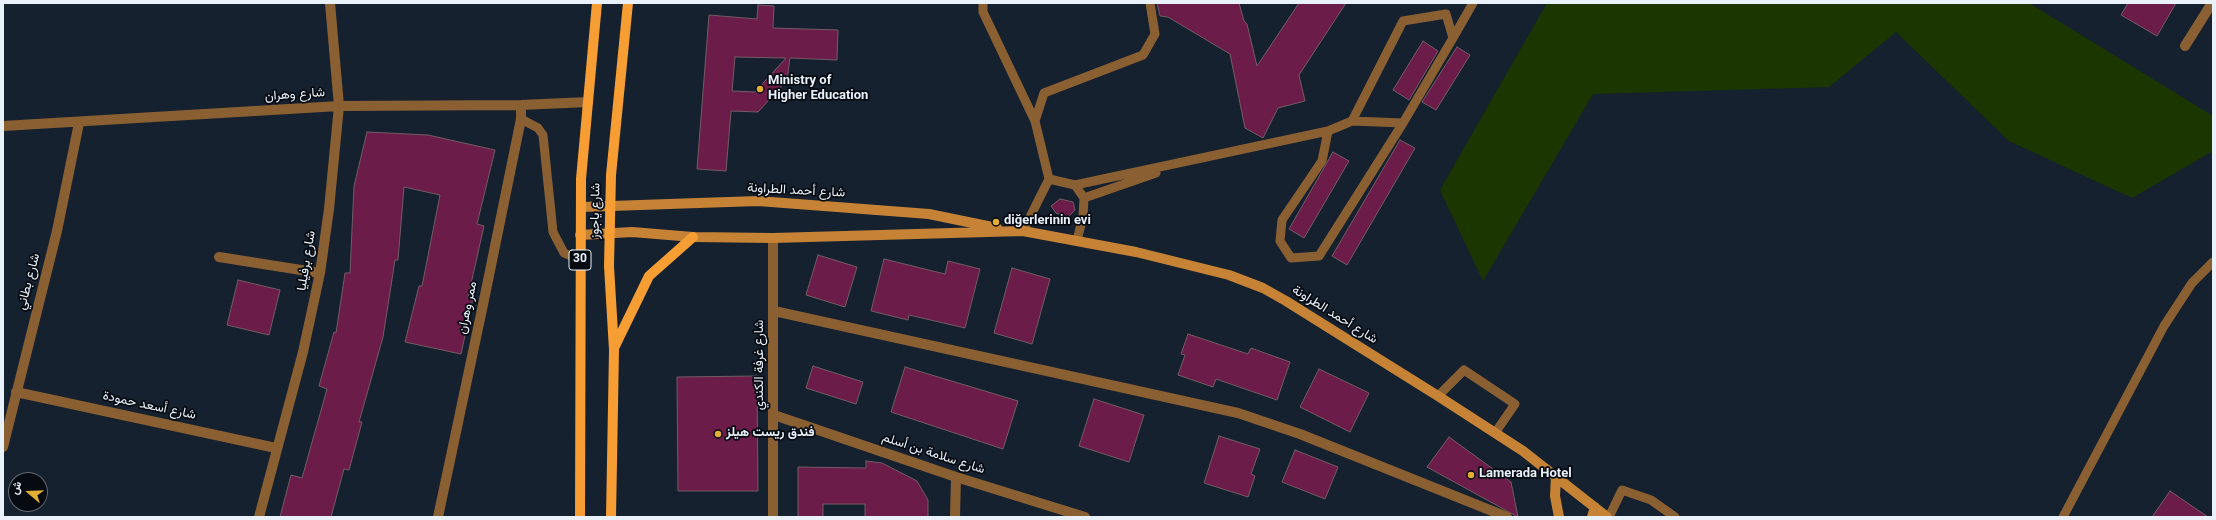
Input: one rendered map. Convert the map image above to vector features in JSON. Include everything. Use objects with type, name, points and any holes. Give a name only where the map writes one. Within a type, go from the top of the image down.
[{"type":"main road","name":"شارع ياجوز","points":[[580,517],[581,179],[597,3]]},
{"type":"main road","name":"شارع ياجوز","points":[[611,517],[614,350],[609,266],[611,175],[628,3]]},
{"type":"main road","points":[[614,350],[649,276],[693,237]]},
{"type":"street","name":"شارع برفيليا","points":[[259,517],[276,448],[303,352],[320,272],[329,209],[339,106],[330,3]]},
{"type":"street","points":[[2185,46],[2212,3]]},
{"type":"street","name":"شارع وهران","points":[[3,126],[79,123],[339,106],[588,102]]},
{"type":"street","name":"ممر وهران","points":[[438,517],[521,119],[521,104]]},
{"type":"street","name":"شارع بطاني","points":[[3,447],[57,231],[79,123]]},
{"type":"street","name":"شارع أحمد الطراونة","points":[[581,206],[758,201],[929,214],[1007,230]]},
{"type":"street","name":"شارع أحمد الطراونة","points":[[580,235],[610,235],[632,232],[693,237],[773,238],[1007,230],[1023,231],[1077,240],[1229,275],[1263,288],[1302,310],[1438,396],[1495,433],[1556,476],[1608,517]]},
{"type":"street","name":"شارع غرفة الكندي","points":[[773,238],[774,517]]},
{"type":"street","points":[[219,257],[320,272]]},
{"type":"street","points":[[774,311],[1238,412],[1300,434],[1508,517]]},
{"type":"street","name":"شارع أسعد حمودة","points":[[16,392],[276,448]]},
{"type":"street","name":"شارع سلامة بن أسلم","points":[[774,416],[956,477],[1086,517]]},
{"type":"street","points":[[1556,476],[1555,496],[1559,517]]},
{"type":"street","points":[[955,517],[956,477]]},
{"type":"street","points":[[1592,517],[1595,507]]},
{"type":"lane","points":[[983,3],[983,12],[1035,122],[1048,179],[1023,231]]},
{"type":"lane","points":[[1035,122],[1044,93],[1143,55],[1155,34],[1150,3]]},
{"type":"lane","points":[[1328,130],[1322,161],[1282,220],[1280,242],[1291,258],[1319,256],[1403,123],[1473,3]]},
{"type":"lane","points":[[1352,121],[1403,21],[1446,14],[1453,38]]},
{"type":"lane","points":[[521,119],[538,128],[543,136],[553,232],[564,253],[580,260]]},
{"type":"lane","points":[[1048,179],[1075,185],[1328,130],[1352,121],[1403,123]]},
{"type":"lane","points":[[1084,198],[1192,160]]},
{"type":"lane","points":[[1075,185],[1084,198],[1083,217],[1077,240]]},
{"type":"lane","points":[[2063,517],[2164,326],[2192,283],[2213,262]]},
{"type":"lane","points":[[1438,396],[1464,370],[1515,404],[1495,433]]},
{"type":"lane","points":[[1608,517],[1622,490],[1652,500],[1675,517]]},
{"type":"green space","points":[[1547,3],[2029,3],[2213,116],[2213,151],[2132,198],[2009,141],[1896,32],[1829,87],[1593,94],[1483,281],[1440,190]]},
{"type":"building","points":[[1157,3],[1239,3],[1244,21],[1247,24],[1257,66],[1299,3],[1346,3],[1299,75],[1305,101],[1278,108],[1263,138],[1245,128],[1230,54],[1168,17],[1160,16]]},
{"type":"building","points":[[2128,3],[2176,3],[2157,36],[2121,15]]},
{"type":"building","points":[[758,5],[774,6],[773,28],[838,30],[837,60],[790,58],[787,80],[758,112],[731,111],[726,171],[697,169],[709,15],[757,19]],"holes":[[[735,57],[786,58],[755,92],[732,91]]]},
{"type":"building","points":[[1423,41],[1438,51],[1409,100],[1393,90]]},
{"type":"building","points":[[1457,47],[1470,55],[1436,110],[1422,102]]},
{"type":"building","points":[[367,132],[428,135],[495,150],[477,224],[484,226],[468,297],[473,298],[461,354],[405,342],[419,286],[422,286],[440,195],[404,187],[398,260],[395,260],[383,337],[359,422],[362,422],[349,470],[344,469],[331,517],[280,517],[291,475],[302,478],[327,389],[319,386],[334,332],[336,333],[345,273],[350,273],[354,186]]},
{"type":"building","points":[[1400,140],[1415,148],[1347,265],[1332,256]]},
{"type":"building","points":[[1333,152],[1349,161],[1304,238],[1289,229]]},
{"type":"building","points":[[1060,199],[1073,202],[1075,210],[1068,217],[1056,213],[1051,206]]},
{"type":"building","points":[[818,255],[857,267],[845,307],[806,295]]},
{"type":"building","points":[[884,259],[945,274],[948,261],[980,269],[965,328],[909,315],[908,320],[871,311]]},
{"type":"building","points":[[1012,268],[1050,279],[1032,344],[994,333]]},
{"type":"building","points":[[238,280],[280,290],[269,335],[227,325]]},
{"type":"building","points":[[1188,334],[1248,354],[1251,348],[1290,362],[1277,400],[1216,379],[1213,387],[1178,375],[1185,355],[1181,354]]},
{"type":"building","points":[[813,366],[863,382],[856,404],[806,388]]},
{"type":"building","points":[[905,367],[1018,401],[1003,449],[891,412]]},
{"type":"building","points":[[1319,369],[1369,393],[1350,432],[1300,407]]},
{"type":"building","name":"فندق ريست هيلز","points":[[757,376],[758,491],[678,491],[677,377]]},
{"type":"building","points":[[1094,399],[1144,415],[1129,462],[1079,446]]},
{"type":"building","points":[[1219,436],[1260,449],[1251,474],[1255,476],[1248,497],[1204,483]]},
{"type":"building","name":"Lamerada Hotel","points":[[1449,437],[1511,482],[1518,517],[1427,467]]},
{"type":"building","points":[[1295,450],[1338,467],[1325,499],[1282,482]]},
{"type":"building","points":[[866,461],[882,463],[917,481],[928,500],[928,517],[865,517],[865,504],[823,504],[823,517],[798,517],[798,467],[866,468]]},
{"type":"building","points":[[2170,491],[2208,517],[2152,517]]},
{"type":"place","name":"Ministry of Higher Education","points":[[760,89]]},
{"type":"place","name":"diğerlerinin evi","points":[[996,222]]},
{"type":"place","name":"فندق ريست هيلز","points":[[718,434]]},
{"type":"place","name":"Lamerada Hotel","points":[[1471,475]]}]
